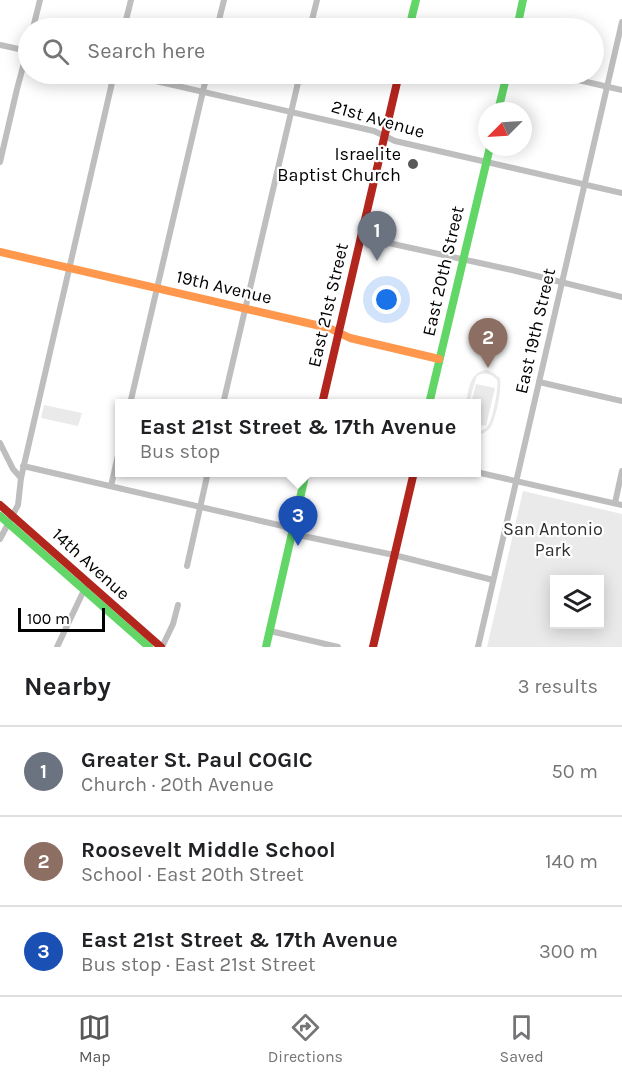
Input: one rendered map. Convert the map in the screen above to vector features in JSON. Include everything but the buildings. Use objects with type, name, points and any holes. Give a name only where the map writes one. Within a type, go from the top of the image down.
[{"type":"street","points":[[36,18],[40,0]]},
{"type":"street","points":[[126,18],[131,0]]},
{"type":"street","points":[[220,18],[224,0]]},
{"type":"street","points":[[312,18],[317,0]]},
{"type":"street","points":[[412,18],[416,0]]},
{"type":"street","points":[[519,18],[523,0]]},
{"type":"street","name":"East 19th Street","points":[[478,647],[622,22]]},
{"type":"street","points":[[0,45],[18,48]]},
{"type":"street","points":[[0,162],[18,84]]},
{"type":"street","points":[[0,539],[18,505],[23,466],[112,84]]},
{"type":"street","name":"21st Avenue","points":[[170,84],[374,131],[395,141],[622,193]]},
{"type":"street","points":[[131,399],[204,84]]},
{"type":"street","points":[[224,399],[298,84]]},
{"type":"street","name":"East 21st Street","points":[[323,399],[397,84]]},
{"type":"street","points":[[500,102],[505,84]]},
{"type":"street","points":[[595,84],[622,90]]},
{"type":"street","name":"East 20th Street","points":[[430,399],[488,156]]},
{"type":"street","points":[[361,237],[622,297]]},
{"type":"street","name":"19th Avenue","points":[[0,252],[329,328],[350,338],[439,359]]},
{"type":"street","points":[[539,382],[622,401]]},
{"type":"street","points":[[0,443],[13,469],[21,477]]},
{"type":"street","points":[[23,466],[283,526],[303,536],[394,555],[493,580]]},
{"type":"street","points":[[111,486],[115,470]]},
{"type":"street","points":[[481,473],[618,504],[622,471]]},
{"type":"street","points":[[186,566],[207,477]]},
{"type":"street","points":[[266,647],[305,477]]},
{"type":"street","points":[[373,647],[413,477]]},
{"type":"street","name":"14th Avenue","points":[[0,505],[10,519],[86,586],[161,647]]},
{"type":"street","name":"14th Avenue","points":[[0,516],[10,519]]},
{"type":"street","points":[[57,647],[86,586]]},
{"type":"street","name":"14th Avenue","points":[[86,586],[149,647]]},
{"type":"street","points":[[161,647],[173,624],[178,605]]},
{"type":"street","points":[[270,631],[339,647]]},
{"type":"green space","points":[[481,371],[492,372],[500,378],[500,383],[494,418],[490,428],[481,434],[481,430],[491,420],[497,380],[488,374],[477,376],[470,399],[467,399],[473,378]]},
{"type":"green space","points":[[476,384],[495,388],[486,426],[481,425],[481,399],[472,399]]},
{"type":"green space","points":[[44,405],[82,413],[78,426],[41,418]]},
{"type":"green space","name":"San Antonio Park","points":[[523,491],[622,514],[622,647],[487,647]]},
{"type":"traffic: fast","points":[[412,18],[416,0]]},
{"type":"traffic: fast","points":[[519,18],[523,0]]},
{"type":"traffic: fast","points":[[500,102],[505,84]]},
{"type":"traffic: fast","points":[[430,399],[488,156]]},
{"type":"traffic: fast","points":[[266,647],[305,477]]},
{"type":"traffic: fast","points":[[0,516],[149,647]]},
{"type":"traffic: slow","points":[[0,252],[329,328],[350,338],[439,359]]},
{"type":"traffic: jam","points":[[323,399],[397,84]]},
{"type":"traffic: jam","points":[[373,647],[413,477]]},
{"type":"traffic: jam","points":[[0,505],[161,647]]},
{"type":"place","name":"Israelite Baptist Church","points":[[413,164]]},
{"type":"place","name":"Greater St. Paul COGIC","points":[[377,261]]},
{"type":"place","name":"Roosevelt Middle School","points":[[488,368]]},
{"type":"place","name":"East 21st Street & 17th Avenue","points":[[298,546]]}]
